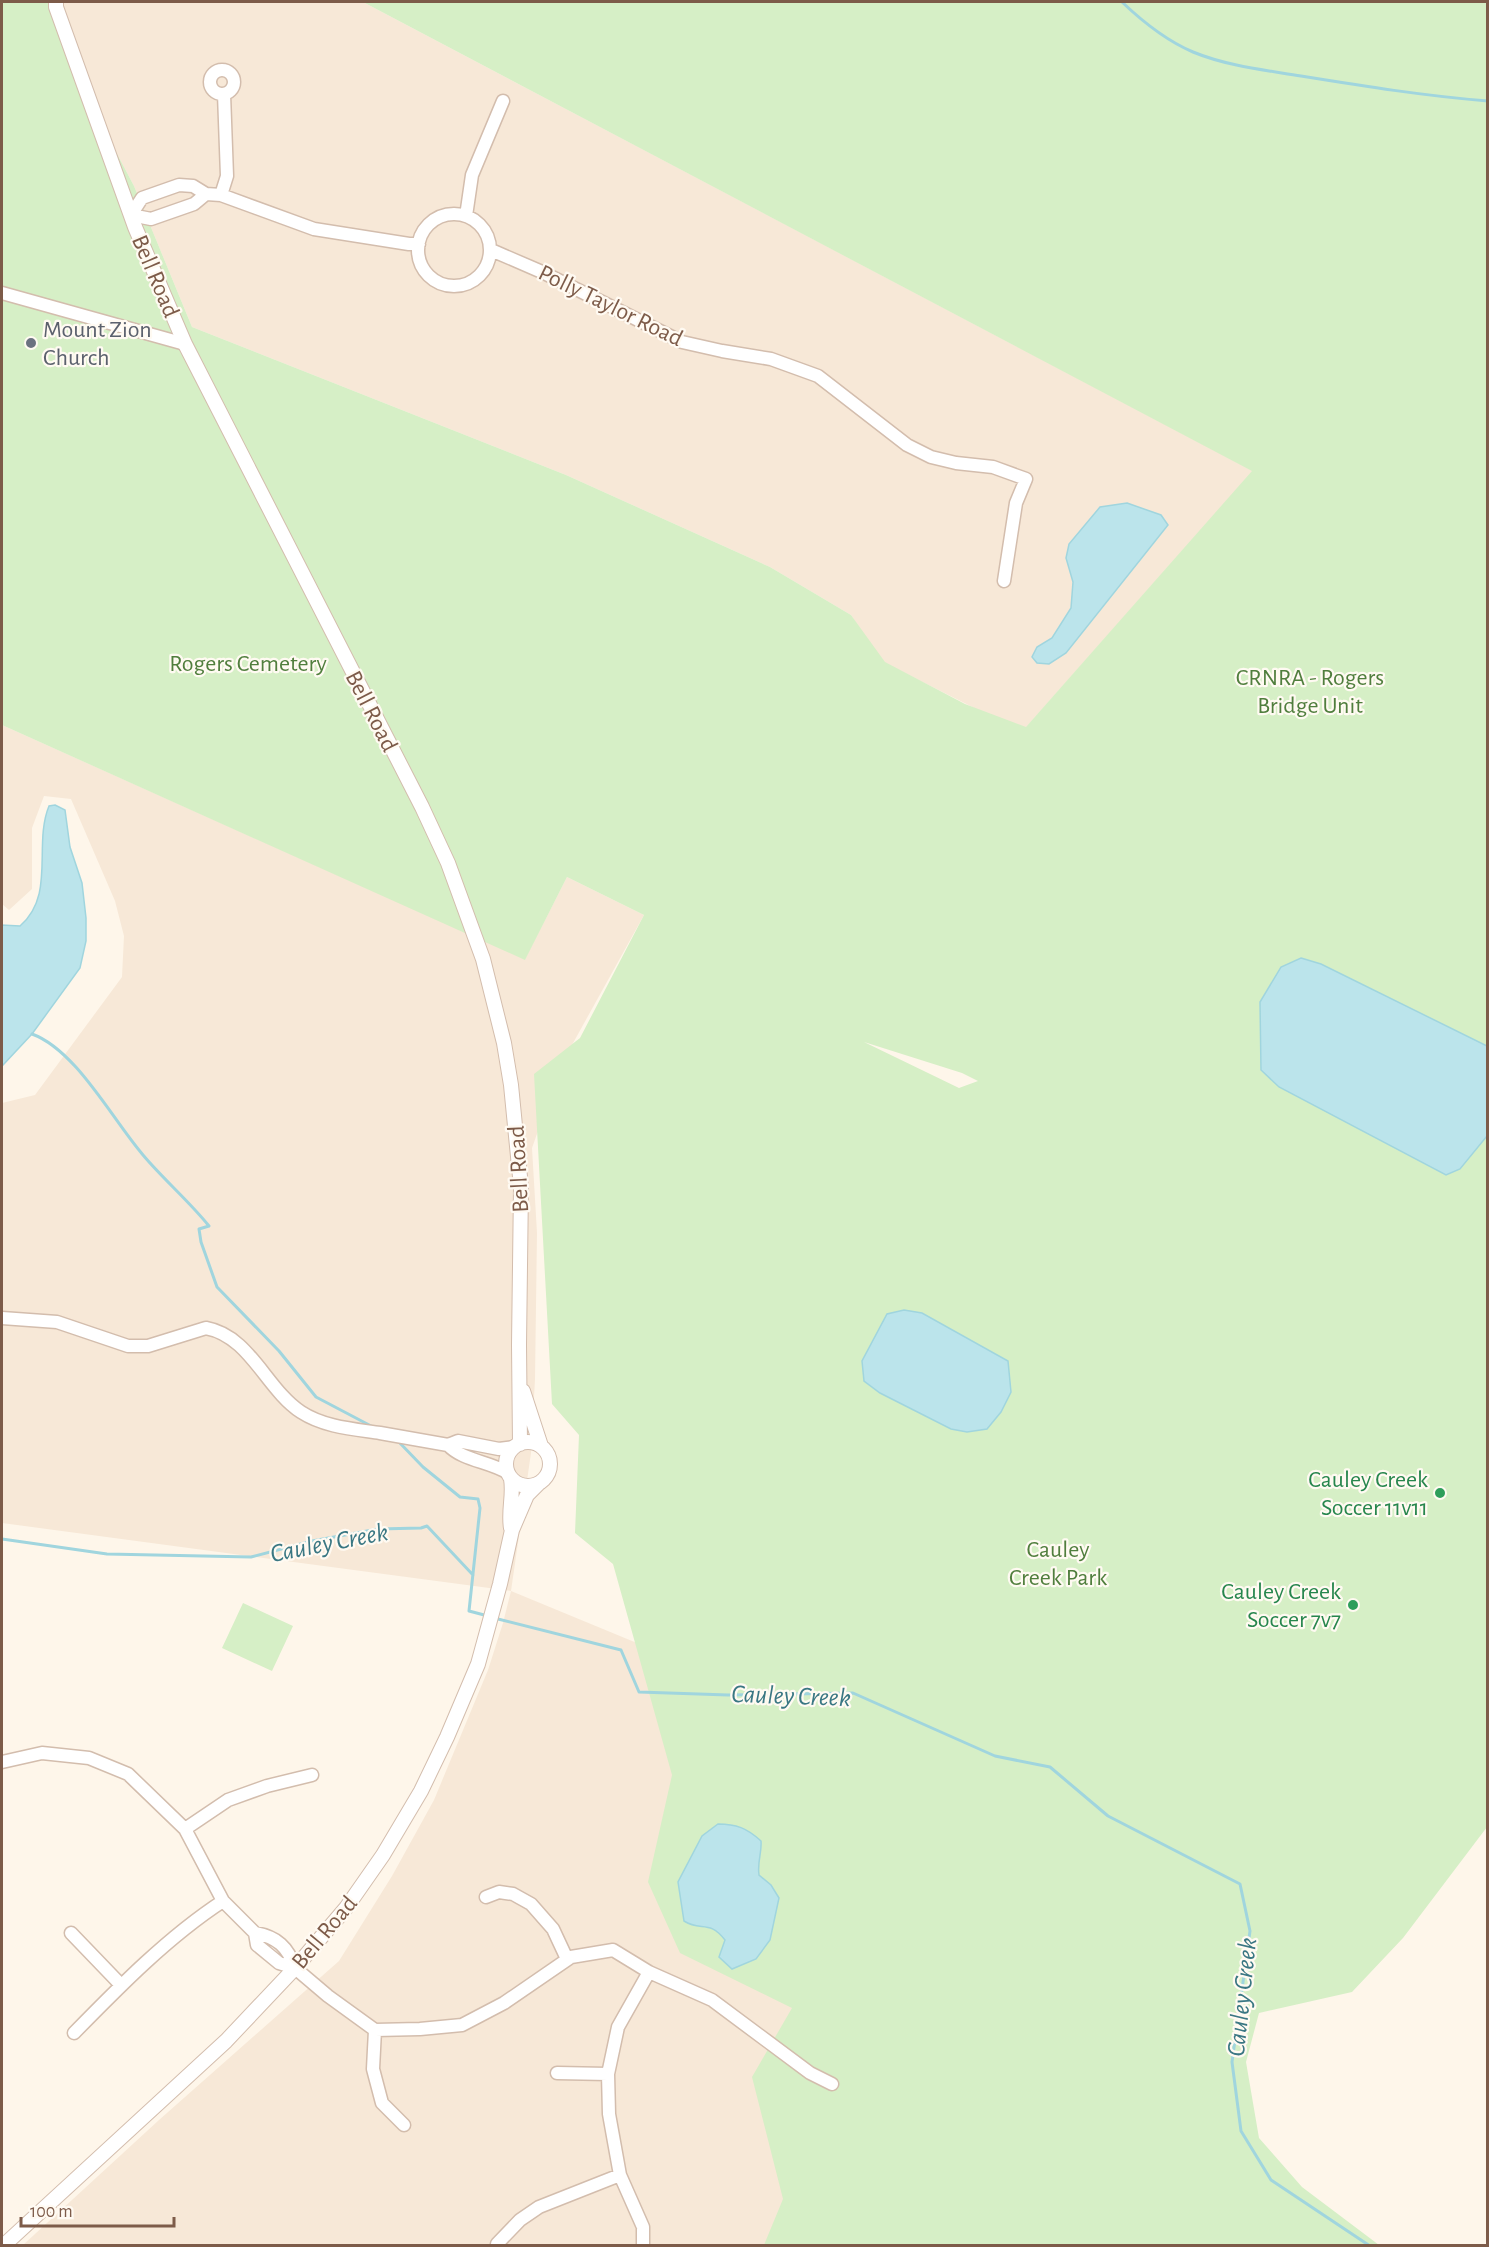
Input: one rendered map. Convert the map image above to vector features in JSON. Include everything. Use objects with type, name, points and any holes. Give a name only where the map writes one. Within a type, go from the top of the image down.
[{"type":"street","name":"Bell Road","points":[[53,4],[131,215],[185,344],[422,807],[448,863],[483,959],[504,1043],[516,1123],[521,1188],[519,1345],[521,1383],[517,1445],[507,1459],[513,1490],[510,1519],[512,1530]]},
{"type":"street","points":[[221,195],[227,176],[224,94]]},
{"type":"street","points":[[466,216],[472,174],[503,101]]},
{"type":"street","points":[[206,194],[194,204],[174,209],[151,219],[131,215],[142,198],[179,185],[193,186],[206,194],[221,195],[314,230],[419,244]]},
{"type":"street","points":[[168,189],[174,209]]},
{"type":"street","points":[[451,213],[466,216],[478,222],[485,230],[491,250],[489,262],[480,276],[470,283],[449,286],[432,280],[425,272],[418,257],[419,244],[425,229],[438,216],[451,213]]},
{"type":"street","name":"Polly Taylor Road","points":[[491,250],[542,272],[682,342],[771,359],[818,376],[884,429],[907,445],[931,457],[956,463],[993,467],[1026,479],[1016,503],[1004,581]]},
{"type":"street","points":[[2,293],[185,344]]},
{"type":"street","points":[[2,1318],[57,1322],[128,1346],[148,1346],[206,1328],[216,1330],[229,1336],[256,1362],[277,1389],[299,1411],[315,1420],[337,1427],[448,1445],[459,1441],[499,1449],[534,1443],[541,1446]]},
{"type":"street","name":"Bell Road","points":[[3,2246],[226,2041],[295,1968],[346,1908],[383,1856],[421,1791],[447,1737],[478,1664],[512,1530],[527,1495],[544,1479],[550,1466],[549,1458],[541,1446],[521,1383]]},
{"type":"street","points":[[448,1445],[455,1453],[496,1466],[524,1486],[538,1484]]},
{"type":"street","points":[[2,1762],[42,1753],[89,1758],[128,1774],[185,1829],[223,1900],[255,1933],[257,1945],[279,1963],[295,1968],[328,1996],[375,2030],[420,2030],[462,2025],[504,2003],[570,1957],[613,1950],[649,1972],[712,2000],[810,2073],[832,2084]]},
{"type":"street","points":[[185,1829],[228,1800],[267,1786],[312,1775]]},
{"type":"street","points":[[486,1897],[499,1892],[513,1894],[531,1904],[552,1927],[567,1959]]},
{"type":"street","points":[[74,2033],[121,1985],[200,1916],[223,1900]]},
{"type":"street","points":[[71,1933],[121,1985]]},
{"type":"street","points":[[643,2246],[643,2227],[620,2175],[609,2114],[608,2074],[618,2026],[649,1972]]},
{"type":"street","points":[[375,2030],[373,2069],[382,2103],[404,2125]]},
{"type":"street","points":[[557,2073],[608,2074]]},
{"type":"street","points":[[497,2244],[520,2220],[539,2207],[620,2175]]},
{"type":"shaded area","points":[[56,2],[363,2],[1253,471],[1022,732],[881,661],[851,615],[770,567],[566,475],[192,327],[134,186],[85,93]]},
{"type":"shaded area","points":[[2,725],[525,959],[567,877],[644,915],[562,1063],[532,1148],[537,1233],[535,1379],[531,1453],[511,1591],[2,1523],[2,1103],[35,1095],[122,977],[124,936],[115,901],[71,799],[44,796],[32,828],[32,889],[9,910],[2,904]]},
{"type":"shaded area","points":[[511,1591],[1102,1835],[785,2245],[23,2245],[159,2120],[339,1961],[392,1876],[434,1800],[488,1670]]},
{"type":"green space","points":[[2,2],[56,2],[85,93],[134,186],[192,327],[566,475],[770,567],[851,615],[885,662],[965,704],[1026,727],[1252,471],[363,2],[1487,2],[1487,1827],[1403,1938],[1352,1992],[1259,2013],[1246,2062],[1259,2138],[1302,2187],[1379,2245],[764,2245],[783,2199],[752,2077],[792,2008],[680,1953],[648,1882],[672,1775],[613,1564],[575,1533],[579,1435],[552,1404],[534,1074],[580,1038],[644,915],[567,877],[525,960],[2,725]],"holes":[[[864,1042],[962,1073],[978,1081],[959,1088]]]},
{"type":"green space","points":[[243,1603],[293,1626],[272,1671],[222,1648]]},
{"type":"water","points":[[1127,503],[1161,515],[1168,525],[1066,653],[1049,664],[1037,663],[1032,657],[1037,647],[1052,638],[1071,608],[1073,582],[1066,558],[1069,544],[1100,507]]},
{"type":"water","points":[[55,805],[65,810],[70,847],[82,883],[86,941],[80,968],[32,1034],[2,1066],[2,925],[20,926],[31,914],[41,885],[45,821],[49,806]]},
{"type":"water","points":[[1301,958],[1321,964],[1487,1046],[1487,1136],[1460,1169],[1446,1175],[1279,1087],[1261,1070],[1260,1002],[1281,967]]},
{"type":"water","points":[[904,1310],[922,1313],[1008,1361],[1011,1392],[1001,1412],[987,1429],[967,1432],[951,1429],[880,1393],[864,1381],[862,1361],[887,1314]]},
{"type":"water","points":[[718,1824],[741,1828],[761,1841],[759,1875],[771,1885],[779,1898],[770,1940],[756,1959],[732,1969],[719,1957],[725,1940],[719,1934],[709,1928],[695,1926],[684,1921],[678,1882],[702,1836]]},
{"type":"waterway","points":[[1122,2],[1165,37],[1193,52],[1219,61],[1371,87],[1488,101]]},
{"type":"waterway","points":[[32,1034],[48,1042],[78,1070],[143,1155],[209,1226],[199,1229],[201,1242],[217,1287],[279,1351],[316,1397],[373,1427]]},
{"type":"waterway","points":[[397,1440],[423,1467],[460,1497],[478,1499],[480,1508],[469,1611],[488,1616]]},
{"type":"waterway","name":"Cauley Creek","points":[[2,1539],[107,1554],[251,1557],[312,1541],[378,1529],[427,1526],[473,1575]]},
{"type":"waterway","name":"Cauley Creek","points":[[494,1618],[621,1650],[639,1692],[728,1695],[853,1693],[995,1756],[1050,1767],[1108,1816],[1240,1884],[1250,1931],[1232,2062],[1241,2131],[1271,2180],[1370,2246]]},
{"type":"place","name":"Mount Zion Church","points":[[31,343]]},
{"type":"place","name":"Cauley Creek Soccer 11v11","points":[[1440,1493]]},
{"type":"place","name":"Cauley Creek Soccer 7v7","points":[[1353,1605]]},
{"type":"park label","name":"Rogers Cemetery","points":[[248,663]]},
{"type":"park label","name":"CRNRA - Rogers Bridge Unit","points":[[1310,691]]},
{"type":"park label","name":"Cauley Creek Park","points":[[1058,1563]]}]
